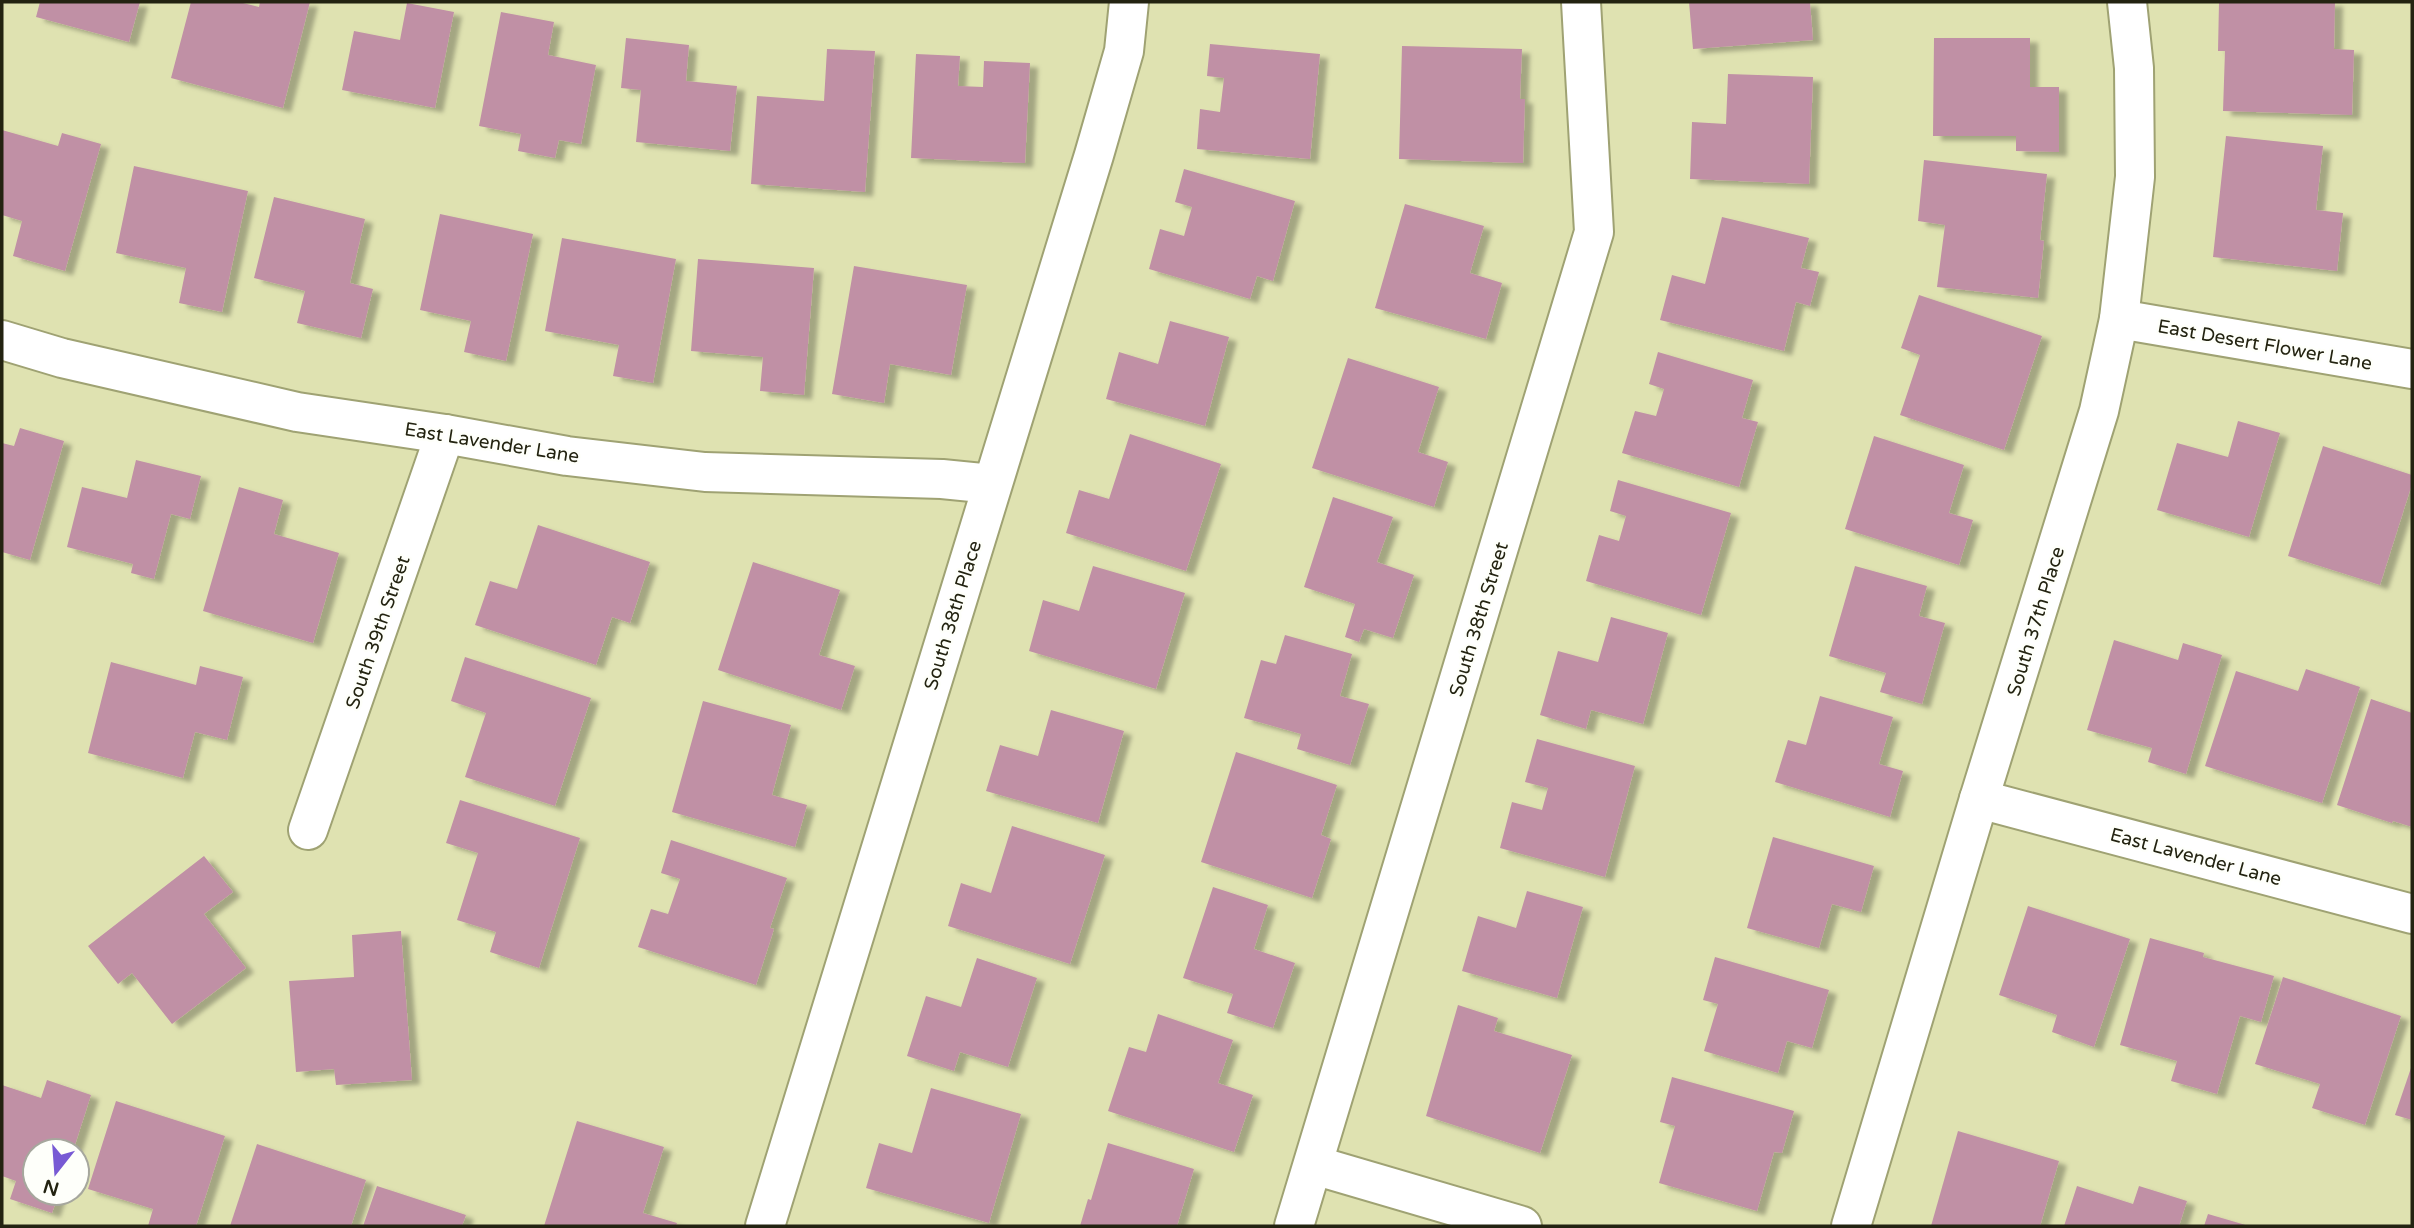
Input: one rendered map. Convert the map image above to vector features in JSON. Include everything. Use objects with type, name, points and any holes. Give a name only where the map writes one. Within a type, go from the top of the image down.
[{"type":"street","name":"South 38th Place","points":[[765,1226],[1124,51],[1129,2]]},
{"type":"street","name":"South 38th Street","points":[[1294,1226],[1594,232],[1581,2]]},
{"type":"street","name":"South 37th Place","points":[[1851,1226],[2095,424],[2119,318],[2135,177],[2134,68],[2127,2]]},
{"type":"street","name":"East Desert Flower Lane","points":[[2119,318],[2412,369]]},
{"type":"street","name":"East Lavender Lane","points":[[2,340],[62,358],[297,412],[567,456],[705,472],[942,479],[992,484]]},
{"type":"street","name":"South 39th Street","points":[[308,830],[445,434]]},
{"type":"street","name":"East Lavender Lane","points":[[1979,799],[2412,914]]},
{"type":"street","points":[[1314,1164],[1522,1226]]},
{"type":"building","points":[[40,2],[140,2],[129,42],[36,17]]},
{"type":"building","points":[[191,2],[239,2],[259,7],[260,2],[310,2],[283,108],[171,78]]},
{"type":"building","points":[[1689,2],[1810,2],[1813,40],[1693,49]]},
{"type":"building","points":[[2219,2],[2335,2],[2334,49],[2354,50],[2352,115],[2223,111],[2225,51],[2218,51]]},
{"type":"building","points":[[407,3],[454,12],[435,108],[342,90],[354,31],[400,40]]},
{"type":"building","points":[[501,12],[554,22],[548,55],[596,65],[581,144],[559,140],[555,158],[518,151],[521,134],[479,126]]},
{"type":"building","points":[[626,38],[689,45],[686,81],[737,86],[730,151],[636,142],[641,90],[621,88]]},
{"type":"building","points":[[1934,38],[2030,38],[2030,87],[2059,87],[2059,152],[2016,151],[2016,136],[1933,136]]},
{"type":"building","points":[[1210,44],[1320,54],[1310,159],[1197,149],[1200,109],[1220,112],[1224,78],[1207,76]]},
{"type":"building","points":[[1402,46],[1522,49],[1520,99],[1525,99],[1523,163],[1399,159]]},
{"type":"building","points":[[827,49],[875,51],[865,192],[751,184],[757,96],[824,101]]},
{"type":"building","points":[[916,54],[960,56],[958,86],[983,87],[984,61],[1030,63],[1025,163],[911,158]]},
{"type":"building","points":[[1728,74],[1813,77],[1809,184],[1690,179],[1692,122],[1726,124]]},
{"type":"building","points":[[2,130],[58,146],[62,133],[101,144],[65,271],[13,256],[22,221],[2,215]]},
{"type":"building","points":[[2226,136],[2323,146],[2316,210],[2343,213],[2337,271],[2213,257]]},
{"type":"building","points":[[1924,160],[2047,174],[2040,240],[2044,241],[2038,298],[1937,287],[1945,225],[1918,221]]},
{"type":"building","points":[[134,166],[248,191],[222,312],[179,303],[186,268],[116,253]]},
{"type":"building","points":[[1184,169],[1295,201],[1273,281],[1257,276],[1250,299],[1149,269],[1160,229],[1184,236],[1192,207],[1175,202]]},
{"type":"building","points":[[274,197],[365,219],[350,283],[373,289],[361,338],[297,323],[305,291],[254,278]]},
{"type":"building","points":[[1405,204],[1484,226],[1470,273],[1502,283],[1486,339],[1375,308]]},
{"type":"building","points":[[440,214],[533,234],[506,361],[464,352],[471,321],[420,310]]},
{"type":"building","points":[[1722,217],[1809,238],[1801,268],[1819,272],[1810,306],[1796,302],[1784,351],[1660,320],[1672,275],[1705,284]]},
{"type":"building","points":[[562,238],[676,259],[653,383],[613,376],[619,345],[545,331]]},
{"type":"building","points":[[698,259],[814,268],[804,395],[760,391],[763,357],[691,351]]},
{"type":"building","points":[[854,266],[967,285],[951,375],[890,364],[884,403],[832,394]]},
{"type":"building","points":[[1919,295],[2042,336],[2004,450],[1900,415],[1920,355],[1901,348]]},
{"type":"building","points":[[1170,321],[1229,337],[1205,426],[1106,399],[1119,352],[1158,364]]},
{"type":"building","points":[[1658,352],[1753,380],[1742,418],[1758,422],[1739,487],[1622,453],[1635,411],[1656,416],[1664,389],[1649,384]]},
{"type":"building","points":[[1348,358],[1439,387],[1418,452],[1448,462],[1434,507],[1312,468]]},
{"type":"building","points":[[2238,421],[2280,433],[2249,537],[2157,510],[2177,443],[2228,457]]},
{"type":"building","points":[[20,428],[64,441],[30,560],[2,552],[2,443],[14,446]]},
{"type":"building","points":[[1130,434],[1221,464],[1186,571],[1066,533],[1079,490],[1109,499]]},
{"type":"building","points":[[1874,436],[1964,465],[1949,513],[1973,520],[1959,565],[1845,529]]},
{"type":"building","points":[[2323,446],[2412,475],[2412,484],[2380,585],[2288,556]]},
{"type":"building","points":[[136,460],[201,476],[190,519],[171,514],[154,579],[131,573],[133,564],[67,547],[82,487],[127,498]]},
{"type":"building","points":[[1618,480],[1731,513],[1701,615],[1586,581],[1599,535],[1619,541],[1626,516],[1610,511]]},
{"type":"building","points":[[239,487],[283,500],[274,534],[339,553],[313,643],[203,611]]},
{"type":"building","points":[[1333,497],[1393,517],[1377,562],[1414,575],[1393,638],[1364,629],[1359,642],[1345,637],[1355,604],[1304,587]]},
{"type":"building","points":[[538,525],[650,562],[630,623],[612,617],[596,665],[475,625],[490,581],[517,589]]},
{"type":"building","points":[[753,562],[840,590],[819,655],[855,666],[841,710],[718,670]]},
{"type":"building","points":[[1093,566],[1185,593],[1156,689],[1029,651],[1043,600],[1079,611]]},
{"type":"building","points":[[1855,566],[1927,586],[1919,616],[1945,623],[1922,704],[1880,692],[1886,673],[1829,656]]},
{"type":"building","points":[[1611,617],[1668,633],[1643,724],[1591,710],[1586,729],[1540,715],[1558,651],[1598,662]]},
{"type":"building","points":[[1285,635],[1352,654],[1340,696],[1369,704],[1350,765],[1297,749],[1301,734],[1244,718],[1261,660],[1276,664]]},
{"type":"building","points":[[2114,640],[2178,660],[2183,643],[2222,655],[2186,774],[2148,762],[2152,748],[2087,730]]},
{"type":"building","points":[[465,657],[591,698],[555,806],[465,777],[486,713],[451,701]]},
{"type":"building","points":[[111,662],[196,685],[200,666],[243,677],[227,740],[195,732],[183,778],[88,753]]},
{"type":"building","points":[[2306,669],[2360,687],[2322,803],[2205,766],[2236,671],[2298,691]]},
{"type":"building","points":[[1820,696],[1893,717],[1879,764],[1903,771],[1890,817],[1775,782],[1788,740],[1806,745]]},
{"type":"building","points":[[2371,699],[2412,713],[2412,827],[2337,805]]},
{"type":"building","points":[[703,701],[791,725],[772,795],[807,805],[795,847],[672,812]]},
{"type":"building","points":[[1051,710],[1124,731],[1098,823],[986,791],[1000,745],[1038,756]]},
{"type":"building","points":[[1537,739],[1635,766],[1605,877],[1500,848],[1512,802],[1542,810],[1548,788],[1525,782]]},
{"type":"building","points":[[1236,752],[1337,785],[1321,835],[1331,839],[1312,898],[1201,862]]},
{"type":"building","points":[[460,800],[580,838],[539,968],[490,952],[496,932],[457,920],[478,853],[446,843]]},
{"type":"building","points":[[1012,826],[1105,855],[1070,964],[948,926],[961,883],[991,893]]},
{"type":"building","points":[[1773,837],[1874,866],[1861,912],[1832,904],[1819,948],[1747,928]]},
{"type":"building","points":[[671,840],[787,878],[770,928],[774,929],[756,985],[638,947],[651,909],[668,914],[680,879],[661,873]]},
{"type":"building","points":[[204,856],[233,892],[204,914],[246,968],[172,1024],[132,973],[118,984],[88,946]]},
{"type":"building","points":[[1213,887],[1268,905],[1254,949],[1295,963],[1273,1028],[1227,1013],[1233,994],[1183,978]]},
{"type":"building","points":[[1527,891],[1583,907],[1557,998],[1462,971],[1478,916],[1516,928]]},
{"type":"building","points":[[2028,906],[2130,939],[2094,1047],[2052,1032],[2057,1015],[1999,995]]},
{"type":"building","points":[[401,931],[412,1080],[336,1085],[334,1069],[296,1072],[289,981],[354,977],[352,935]]},
{"type":"building","points":[[2150,938],[2204,953],[2203,957],[2274,976],[2261,1022],[2240,1016],[2217,1094],[2171,1081],[2177,1061],[2120,1045]]},
{"type":"building","points":[[1715,957],[1829,990],[1812,1048],[1787,1041],[1778,1073],[1704,1051],[1718,1004],[1703,1000]]},
{"type":"building","points":[[977,958],[1037,978],[1008,1067],[960,1052],[954,1071],[907,1056],[926,996],[961,1007]]},
{"type":"building","points":[[2283,977],[2401,1016],[2365,1125],[2312,1108],[2320,1084],[2255,1064]]},
{"type":"building","points":[[1458,1005],[1498,1018],[1494,1031],[1572,1055],[1540,1153],[1426,1116]]},
{"type":"building","points":[[1158,1014],[1233,1040],[1218,1083],[1253,1095],[1234,1152],[1108,1111],[1129,1047],[1146,1052]]},
{"type":"building","points":[[2412,1065],[2412,1120],[2395,1115]]},
{"type":"building","points":[[1672,1077],[1794,1111],[1782,1153],[1774,1152],[1757,1211],[1659,1183],[1675,1126],[1660,1122]]},
{"type":"building","points":[[47,1080],[91,1095],[78,1137],[21,1137],[21,1203],[10,1199],[16,1181],[2,1176],[2,1085],[41,1098]]},
{"type":"building","points":[[931,1088],[1021,1114],[989,1223],[866,1188],[879,1143],[912,1153]]},
{"type":"building","points":[[116,1101],[225,1136],[196,1226],[148,1226],[153,1209],[91,1190],[91,1180]]},
{"type":"building","points":[[577,1121],[664,1147],[643,1213],[677,1223],[676,1226],[544,1226]]},
{"type":"building","points":[[1958,1131],[2059,1161],[2040,1226],[1931,1226]]},
{"type":"building","points":[[1108,1143],[1194,1169],[1177,1226],[1080,1226],[1088,1199],[1091,1200]]},
{"type":"building","points":[[257,1144],[366,1180],[351,1226],[230,1226]]},
{"type":"building","points":[[377,1186],[466,1215],[462,1226],[363,1226]]},
{"type":"building","points":[[2077,1186],[2133,1204],[2139,1186],[2187,1201],[2179,1226],[2064,1226]]},
{"type":"building","points":[[34,1207],[54,1207],[52,1213]]},
{"type":"building","points":[[2208,1214],[2249,1226],[2204,1226]]}]
